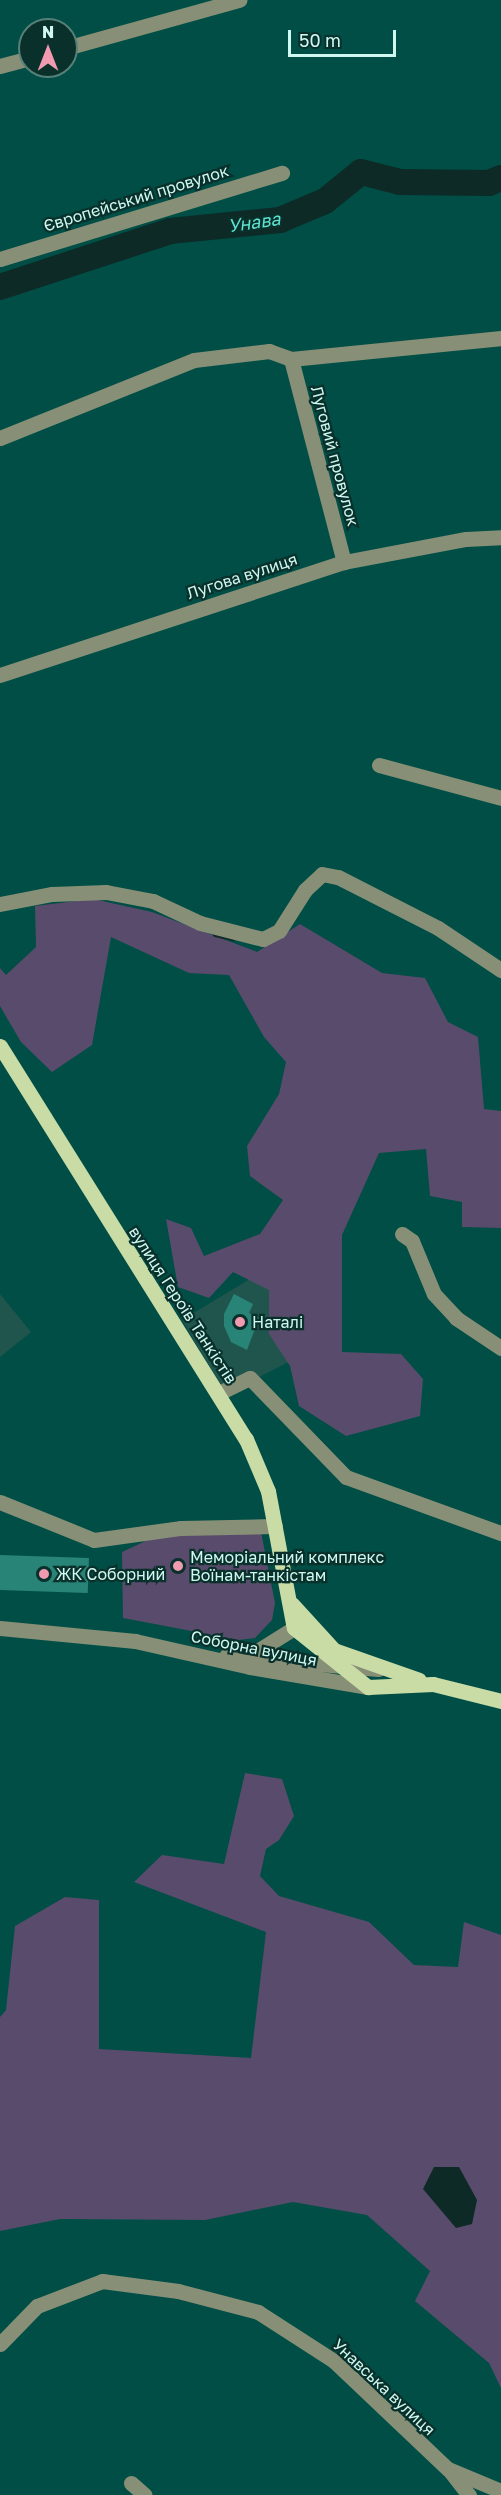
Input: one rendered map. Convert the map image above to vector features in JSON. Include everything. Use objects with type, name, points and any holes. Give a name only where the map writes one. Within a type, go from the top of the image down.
[{"type":"main road","name":"вулиця Героїв Танкістів","points":[[0,1046],[219,1393],[268,1491],[292,1603],[294,1628],[338,1660],[368,1687]]},
{"type":"main road","name":"вулиця Героїв Танкістів","points":[[292,1603],[338,1660]]},
{"type":"main road","points":[[379,1669],[433,1684]]},
{"type":"main road","name":"Соборна вулиця","points":[[368,1687],[433,1684],[501,1701]]},
{"type":"street","points":[[78,45],[239,0]]},
{"type":"street","points":[[0,66],[18,61]]},
{"type":"street","name":"Європейський провулок","points":[[0,259],[282,172]]},
{"type":"street","points":[[0,438],[194,360],[269,351],[291,359],[501,338]]},
{"type":"street","name":"Луговий провулок","points":[[291,359],[344,562]]},
{"type":"street","name":"Лугова вулиця","points":[[0,675],[344,562],[466,539],[501,537]]},
{"type":"street","points":[[379,765],[501,798]]},
{"type":"street","points":[[0,904],[52,894],[106,892],[153,902],[200,923],[263,939],[279,931],[305,890],[322,874],[338,877],[438,928],[501,970]]},
{"type":"street","points":[[402,1234],[412,1241],[434,1294],[456,1318],[501,1348]]},
{"type":"street","points":[[219,1393],[250,1378],[346,1477],[501,1533]]},
{"type":"street","points":[[0,1502],[94,1540],[181,1528],[275,1526]]},
{"type":"street","name":"Соборна вулиця","points":[[0,1628],[46,1629],[368,1687]]},
{"type":"street","points":[[251,1655],[294,1628]]},
{"type":"street","points":[[199,1656],[251,1655],[338,1660],[379,1669]]},
{"type":"street","points":[[217,1660],[324,1675],[338,1660]]},
{"type":"street","name":"Унавська вулиця","points":[[0,2344],[37,2306],[102,2281],[178,2291],[258,2312],[334,2361],[448,2469],[469,2495]]},
{"type":"street","name":"Унавська вулиця","points":[[448,2469],[501,2491]]},
{"type":"street","points":[[131,2483],[145,2495]]},
{"type":"shaded area","points":[[93,899],[152,912],[257,952],[300,924],[382,973],[425,978],[448,1022],[478,1037],[484,1109],[501,1111],[501,1228],[462,1227],[462,1202],[430,1196],[426,1149],[379,1153],[342,1235],[342,1352],[401,1354],[423,1379],[420,1416],[346,1436],[299,1406],[290,1366],[269,1334],[269,1290],[233,1272],[209,1298],[178,1287],[166,1219],[191,1228],[204,1256],[260,1234],[283,1200],[250,1176],[247,1146],[279,1094],[286,1062],[264,1037],[229,975],[189,973],[111,937],[92,1045],[52,1072],[21,1042],[0,1006],[0,968],[6,975],[36,947],[35,906]]},
{"type":"shaded area","points":[[263,1271],[302,1355],[226,1394],[182,1320]]},
{"type":"shaded area","points":[[0,1294],[31,1332],[0,1357]]},
{"type":"shaded area","points":[[261,1532],[275,1603],[272,1620],[255,1638],[239,1640],[123,1618],[122,1552],[154,1537]]},
{"type":"shaded area","points":[[245,1773],[282,1779],[294,1816],[279,1840],[266,1849],[260,1876],[279,1896],[369,1922],[414,1965],[458,1967],[464,1922],[501,1935],[501,2388],[489,2363],[415,2301],[430,2271],[367,2215],[293,2202],[205,2220],[60,2219],[0,2231],[0,2017],[6,2010],[15,1926],[65,1897],[99,1900],[99,2049],[251,2058],[266,1932],[134,1882],[162,1855],[224,1864]]},
{"type":"shaded area","points":[[434,2167],[459,2167],[477,2200],[472,2224],[456,2228],[423,2189]]},
{"type":"building","name":"Наталі","points":[[234,1294],[253,1304],[249,1313],[259,1318],[247,1350],[231,1342],[224,1326],[224,1314]]},
{"type":"building","name":"ЖК Соборний","points":[[0,1555],[89,1558],[88,1593],[0,1590]]},
{"type":"waterway","name":"Унава","points":[[0,287],[170,231],[280,220],[325,201],[361,172],[400,182],[489,183],[501,178]]},
{"type":"waterway","points":[[215,934],[233,938]]},
{"type":"place","name":"Наталі","points":[[240,1322]]},
{"type":"place","name":"Меморіальний комплекс Воїнам-танкістам","points":[[178,1566]]},
{"type":"place","name":"ЖК Соборний","points":[[44,1574]]}]
